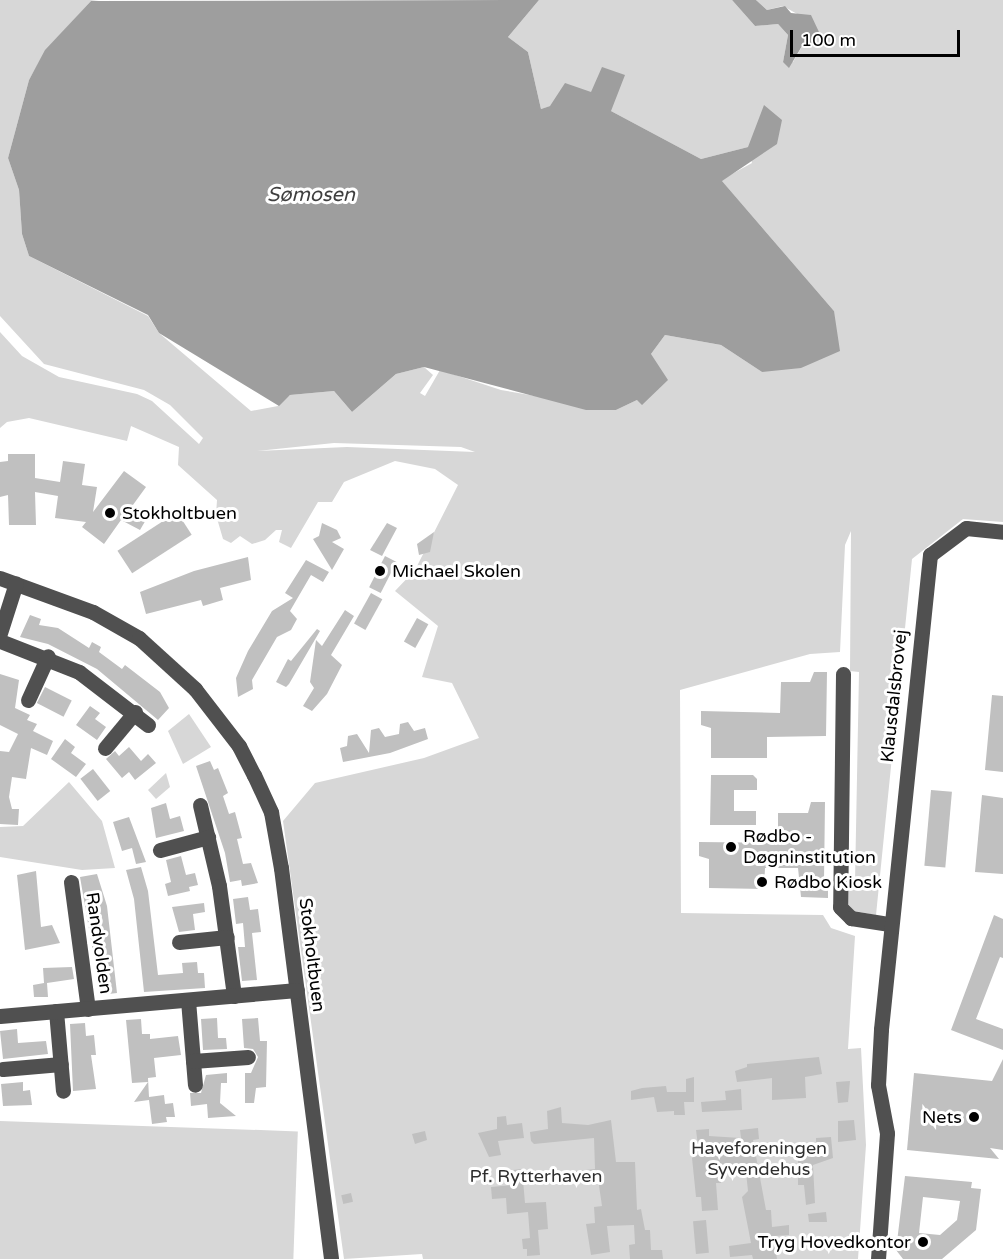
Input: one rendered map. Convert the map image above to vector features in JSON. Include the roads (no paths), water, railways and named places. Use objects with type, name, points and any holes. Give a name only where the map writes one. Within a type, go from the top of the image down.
[{"type":"street","name":"Klausdalsbrovej","points":[[878,1259],[887,1132],[878,1085],[890,924],[930,555],[966,528],[1003,532]]},
{"type":"street","name":"Stokholtbuen","points":[[0,578],[93,612],[139,638],[178,670],[239,746],[271,812],[297,990],[331,1259]]},
{"type":"street","points":[[0,633],[16,583]]},
{"type":"street","points":[[0,641],[48,656],[108,690],[148,725]]},
{"type":"street","points":[[28,700],[48,656]]},
{"type":"street","points":[[843,674],[840,907],[851,918],[890,924]]},
{"type":"street","points":[[105,748],[135,712]]},
{"type":"street","points":[[200,805],[228,937],[234,996]]},
{"type":"street","points":[[160,850],[208,837]]},
{"type":"street","name":"Randvolden","points":[[71,882],[80,925],[88,1009]]},
{"type":"street","points":[[179,942],[228,937]]},
{"type":"street","name":"Randvolden","points":[[0,1016],[297,990]]},
{"type":"street","points":[[188,1000],[195,1084]]},
{"type":"street","points":[[56,1011],[63,1091]]},
{"type":"street","points":[[193,1061],[248,1057]]},
{"type":"street","points":[[3,1069],[61,1064]]},
{"type":"water","name":"Sømosen","points":[[539,0],[508,37],[528,52],[541,109],[550,106],[565,83],[591,92],[602,67],[625,75],[611,111],[701,159],[748,147],[764,105],[782,120],[777,144],[722,181],[834,311],[840,351],[801,368],[762,372],[721,345],[665,335],[651,354],[668,380],[642,405],[637,400],[616,410],[586,410],[424,367],[396,374],[352,412],[334,391],[290,395],[279,406],[159,333],[148,315],[29,256],[22,234],[19,190],[8,158],[29,80],[45,50],[91,1]]},
{"type":"water","points":[[732,0],[756,0],[767,10],[785,6],[791,13],[811,15],[819,32],[811,46],[802,46],[789,68],[783,62],[788,35],[778,24],[755,26]]},
{"type":"place","name":"Stokholtbuen","points":[[110,513]]},
{"type":"place","name":"Michael Skolen","points":[[380,571]]},
{"type":"place","name":"Rødbo - Døgninstitution","points":[[731,847]]},
{"type":"place","name":"Rødbo Kiosk","points":[[762,882]]},
{"type":"place","name":"Nets","points":[[974,1117]]},
{"type":"place","name":"Tryg Hovedkontor","points":[[923,1242]]},
{"type":"park label","name":"Haveforeningen Syvendehus","points":[[759,1159]]},
{"type":"park label","name":"Pf. Rytterhaven","points":[[536,1176]]}]
